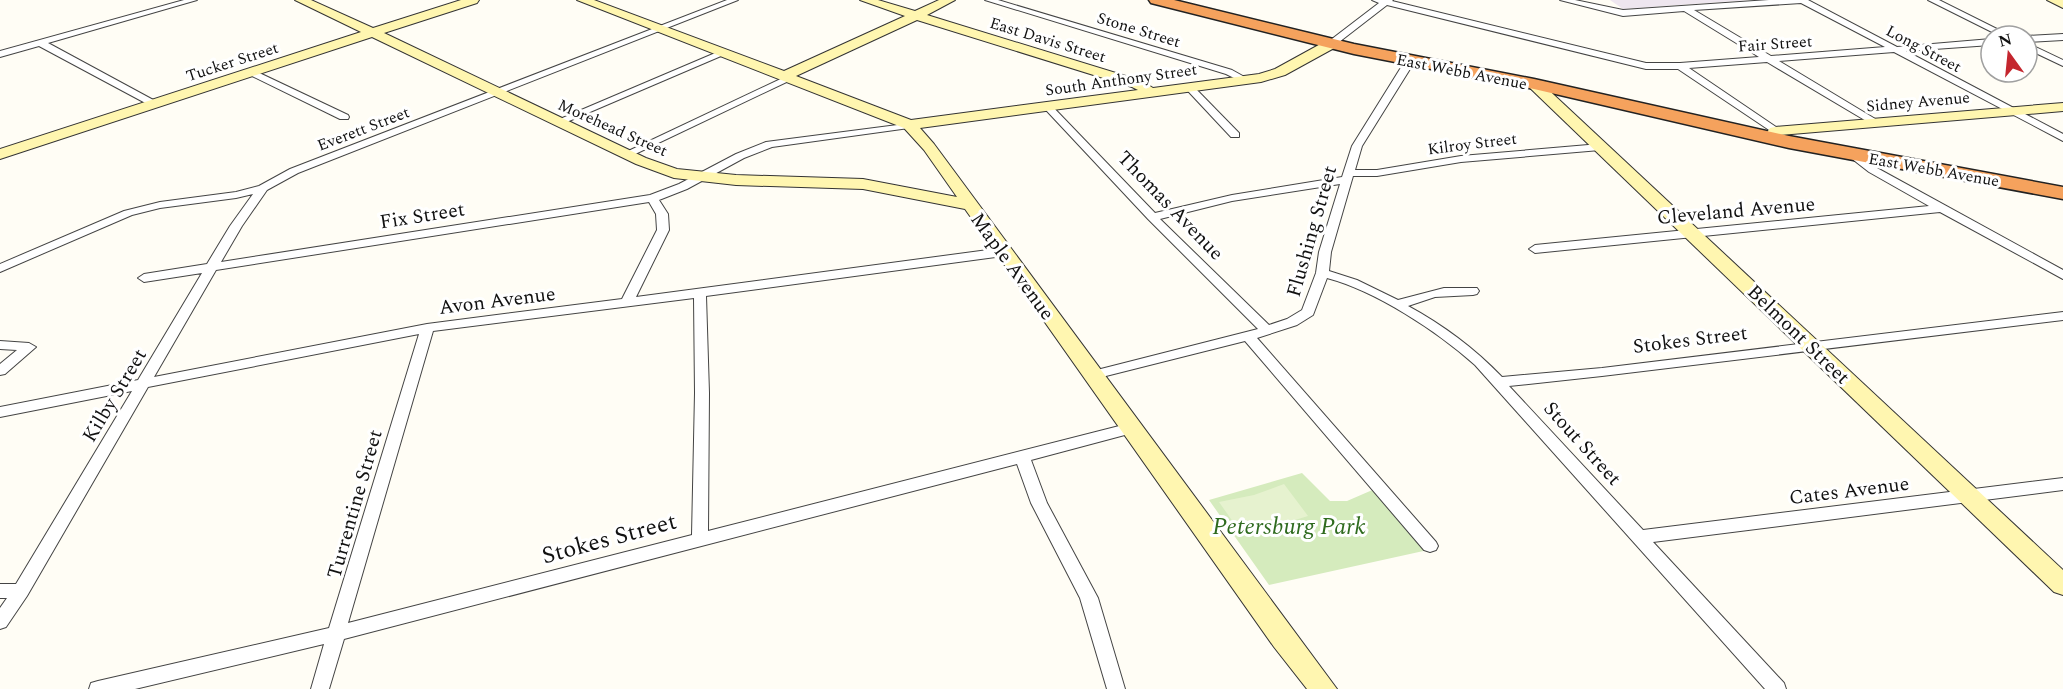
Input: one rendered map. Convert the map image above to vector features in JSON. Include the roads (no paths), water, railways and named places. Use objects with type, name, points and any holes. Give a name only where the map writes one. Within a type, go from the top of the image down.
[{"type":"highway","name":"East Webb Avenue","points":[[1156,0],[1331,44],[1772,134],[1855,156],[2063,193]]},
{"type":"street","points":[[0,54],[193,0]]},
{"type":"street","name":"Morehead Street","points":[[301,0],[558,122],[674,173],[736,180],[863,184],[970,205]]},
{"type":"street","name":"Tucker Street","points":[[0,154],[473,0]]},
{"type":"street","name":"Maple Avenue","points":[[583,0],[909,125],[929,147],[1283,639],[1323,689]]},
{"type":"street","name":"Everett Street","points":[[0,268],[128,213],[160,205],[236,195],[262,188],[294,171],[734,0]]},
{"type":"street","name":"East Davis Street","points":[[866,0],[1137,84],[1150,92]]},
{"type":"street","points":[[627,154],[949,0]]},
{"type":"street","name":"Stone Street","points":[[988,0],[1229,72],[1245,81]]},
{"type":"street","name":"Fair Street","points":[[1376,0],[1640,65],[1680,66],[1979,43]]},
{"type":"street","points":[[1564,0],[1623,13],[1803,0]]},
{"type":"street","name":"Long Street","points":[[1803,0],[2063,138]]},
{"type":"street","points":[[1932,0],[1982,24]]},
{"type":"street","points":[[2053,0],[2063,4]]},
{"type":"street","points":[[1331,44],[1387,1]]},
{"type":"street","points":[[1686,9],[1873,122]]},
{"type":"street","points":[[2039,38],[2063,37]]},
{"type":"street","points":[[40,43],[154,104]]},
{"type":"street","name":"South Anthony Street","points":[[909,125],[1245,81],[1280,72],[1331,44]]},
{"type":"street","points":[[2039,52],[2063,63]]},
{"type":"street","points":[[558,122],[723,54]]},
{"type":"street","name":"Flushing Street","points":[[1094,375],[1248,336],[1292,322],[1308,312],[1322,273],[1325,252],[1357,146],[1410,61]]},
{"type":"street","points":[[1680,66],[1772,134]]},
{"type":"street","points":[[251,72],[344,117]]},
{"type":"street","name":"Belmont Street","points":[[1534,84],[2063,585]]},
{"type":"street","points":[[1190,88],[1235,135]]},
{"type":"street","name":"Thomas Avenue","points":[[1048,107],[1152,217],[1243,309],[1267,330]]},
{"type":"street","name":"Sidney Avenue","points":[[1772,134],[1873,122],[2063,107]]},
{"type":"street","name":"Fix Street","points":[[144,278],[652,198],[703,177],[750,150],[770,144],[909,125]]},
{"type":"street","name":"Kilroy Street","points":[[1152,217],[1232,198],[1377,172],[1461,159],[1600,147]]},
{"type":"street","points":[[1855,156],[1873,170],[2063,275]]},
{"type":"street","name":"Kilby Street","points":[[0,622],[21,591],[248,207],[262,188]]},
{"type":"street","points":[[627,303],[663,230],[662,214],[652,198]]},
{"type":"street","name":"Cleveland Avenue","points":[[1534,249],[1942,208]]},
{"type":"street","name":"Avon Avenue","points":[[0,412],[427,328],[1004,252]]},
{"type":"street","name":"Stout Street","points":[[1322,273],[1345,278],[1398,305],[1448,336],[1500,382],[1777,689]]},
{"type":"street","points":[[1398,305],[1415,297],[1453,290],[1473,291]]},
{"type":"street","points":[[700,293],[702,393],[700,539]]},
{"type":"street","name":"Stokes Street","points":[[1500,382],[1602,372],[2063,316]]},
{"type":"street","name":"Turrentine Street","points":[[320,689],[427,328]]},
{"type":"street","points":[[1248,336],[1287,385],[1346,448],[1430,546]]},
{"type":"street","points":[[0,345],[29,347],[0,371]]},
{"type":"street","name":"Stokes Street","points":[[98,689],[338,633],[1023,458],[1131,428]]},
{"type":"street","points":[[1023,458],[1039,503],[1089,598],[1116,689]]},
{"type":"street","name":"Cates Avenue","points":[[1640,537],[2063,484]]},
{"type":"street","points":[[0,591],[21,591]]},
{"type":"park label","name":"Petersburg Park","points":[[1289,526]]}]
